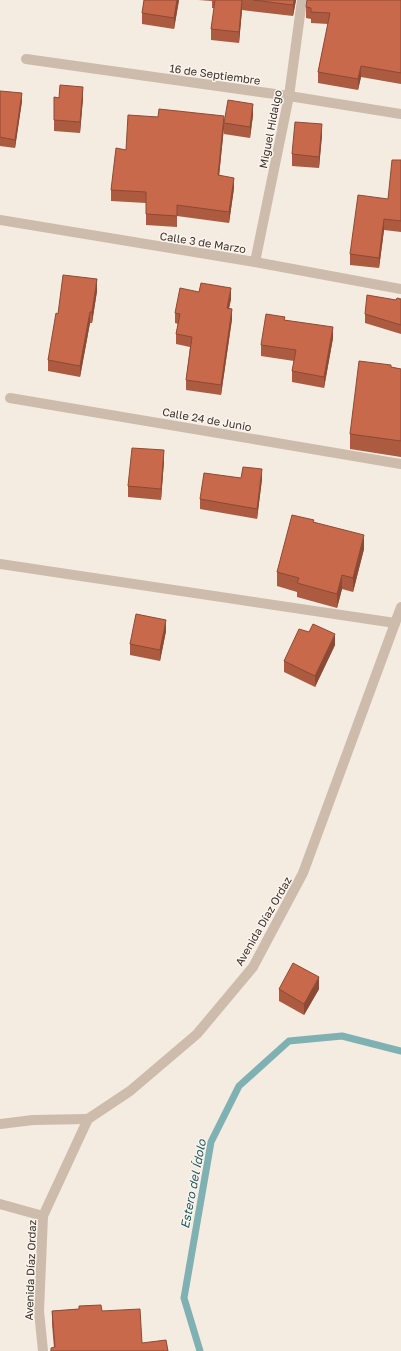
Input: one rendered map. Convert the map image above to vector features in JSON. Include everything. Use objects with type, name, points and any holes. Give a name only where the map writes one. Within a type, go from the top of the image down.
[{"type":"street","name":"Miguel Hidalgo","points":[[255,262],[289,96],[302,0]]},
{"type":"street","name":"16 de Septiembre","points":[[26,59],[289,96],[401,114]]},
{"type":"street","name":"Calle 3 de Marzo","points":[[0,220],[255,262],[401,289]]},
{"type":"street","name":"Calle 24 de Junio","points":[[10,398],[401,464]]},
{"type":"street","points":[[0,564],[395,623]]},
{"type":"street","name":"Avenida Díaz Ordaz","points":[[43,1351],[39,1311],[43,1216],[88,1119],[130,1091],[197,1034],[253,967],[303,873],[401,607]]},
{"type":"street","points":[[0,1124],[33,1120],[88,1119]]},
{"type":"street","points":[[0,1204],[43,1216]]},
{"type":"building","points":[[144,0],[177,0],[174,18],[142,13]]},
{"type":"building","points":[[215,0],[242,0],[239,32],[211,29]]},
{"type":"building","points":[[253,0],[294,0],[293,5]]},
{"type":"building","points":[[307,0],[401,0],[401,73],[361,66],[358,79],[318,72],[330,13],[311,12],[311,8],[306,7]]},
{"type":"building","points":[[60,85],[83,87],[80,122],[54,120],[54,97],[59,98]]},
{"type":"building","points":[[0,91],[22,93],[15,140],[0,137]]},
{"type":"building","points":[[228,100],[253,104],[250,127],[224,123]]},
{"type":"building","points":[[159,109],[224,116],[218,175],[234,178],[229,212],[177,205],[177,216],[146,214],[146,192],[111,190],[116,148],[126,150],[128,115],[158,117]]},
{"type":"building","points":[[295,122],[322,124],[319,157],[292,154]]},
{"type":"building","points":[[392,160],[401,160],[401,221],[384,219],[379,258],[350,254],[358,195],[388,199]]},
{"type":"building","points":[[63,275],[97,279],[92,312],[90,312],[80,366],[48,360],[56,313],[58,314]]},
{"type":"building","points":[[201,283],[231,288],[227,308],[232,309],[221,385],[186,380],[192,337],[176,334],[180,314],[175,313],[180,288],[199,292]]},
{"type":"building","points":[[367,295],[396,300],[397,298],[401,299],[401,325],[365,314]]},
{"type":"building","points":[[266,314],[285,317],[284,320],[333,327],[324,377],[292,371],[296,350],[261,345]]},
{"type":"building","points":[[359,361],[391,365],[391,367],[401,369],[401,441],[350,434]]},
{"type":"building","points":[[132,448],[164,450],[161,489],[128,486]]},
{"type":"building","points":[[243,467],[262,469],[257,509],[200,499],[204,473],[241,478]]},
{"type":"building","points":[[292,515],[364,535],[353,578],[342,575],[337,594],[297,583],[299,578],[277,572]]},
{"type":"building","points":[[136,614],[166,620],[160,650],[130,644]]},
{"type":"building","points":[[313,624],[335,634],[315,676],[284,661],[299,629],[309,632]]},
{"type":"building","points":[[293,963],[319,977],[304,1004],[279,989]]},
{"type":"building","points":[[101,1305],[102,1311],[140,1309],[142,1343],[166,1340],[168,1351],[51,1351],[51,1348],[55,1347],[52,1311],[79,1309],[79,1306]]},
{"type":"waterway","name":"Estero del Ídolo","points":[[200,1351],[184,1298],[211,1142],[239,1086],[289,1041],[342,1036],[401,1051]]}]
